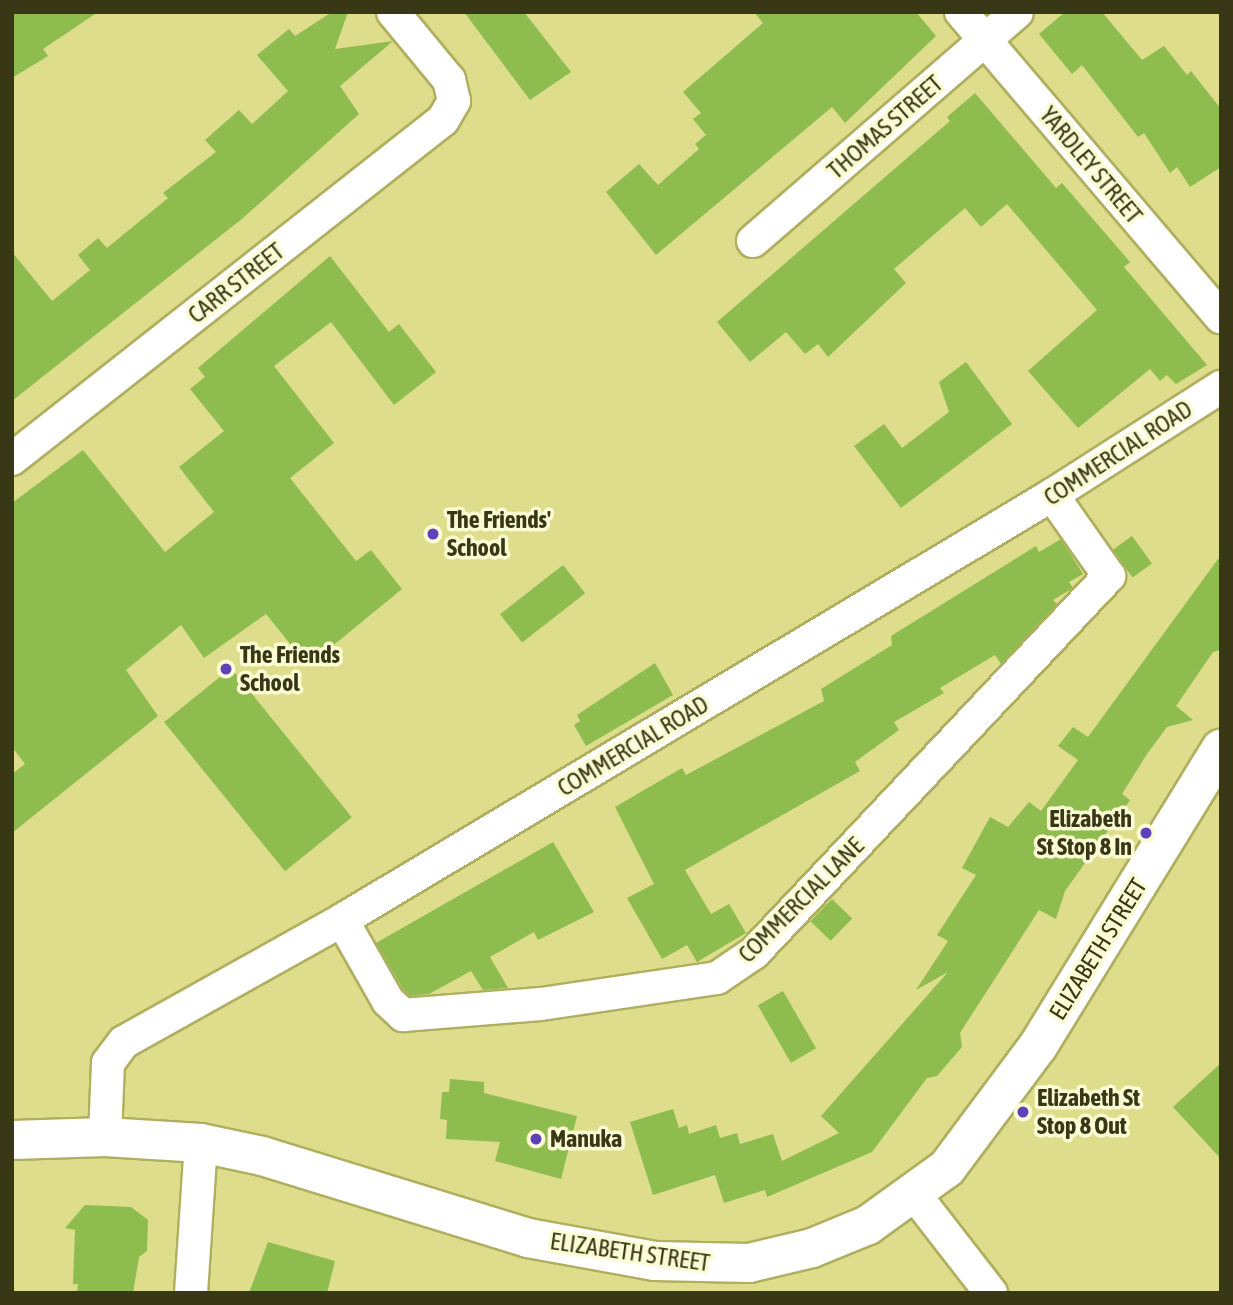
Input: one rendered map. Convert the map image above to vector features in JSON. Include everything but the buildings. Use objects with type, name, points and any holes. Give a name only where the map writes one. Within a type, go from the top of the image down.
[{"type":"main road","name":"ELIZABETH STREET","points":[[12,1140],[105,1137],[201,1143],[275,1159],[528,1238],[701,1266],[749,1263],[812,1248],[868,1225],[915,1195],[947,1168],[1038,1046],[1221,749]]},
{"type":"street","name":"CARR STREET","points":[[12,459],[443,120],[454,101],[449,80],[393,12]]},
{"type":"street","name":"YARDLEY STREET","points":[[961,12],[1221,317]]},
{"type":"street","name":"THOMAS STREET","points":[[753,241],[1017,12]]},
{"type":"street","name":"COMMERCIAL ROAD","points":[[105,1137],[108,1063],[113,1052],[342,920],[1052,495],[1221,387]]},
{"type":"street","name":"COMMERCIAL LANE","points":[[342,920],[388,1001],[403,1015],[541,1004],[718,978],[754,953],[1109,576],[1052,495]]},
{"type":"street","points":[[191,1293],[201,1143]]},
{"type":"street","points":[[915,1195],[991,1293]]},
{"type":"place","name":"The Friends' School","points":[[433,534]]},
{"type":"place","name":"The Friends School","points":[[226,669]]},
{"type":"place","name":"Elizabeth St Stop 8 In","points":[[1146,833]]},
{"type":"place","name":"Elizabeth St Stop 8 Out","points":[[1023,1112]]},
{"type":"place","name":"Manuka","points":[[536,1139]]}]
